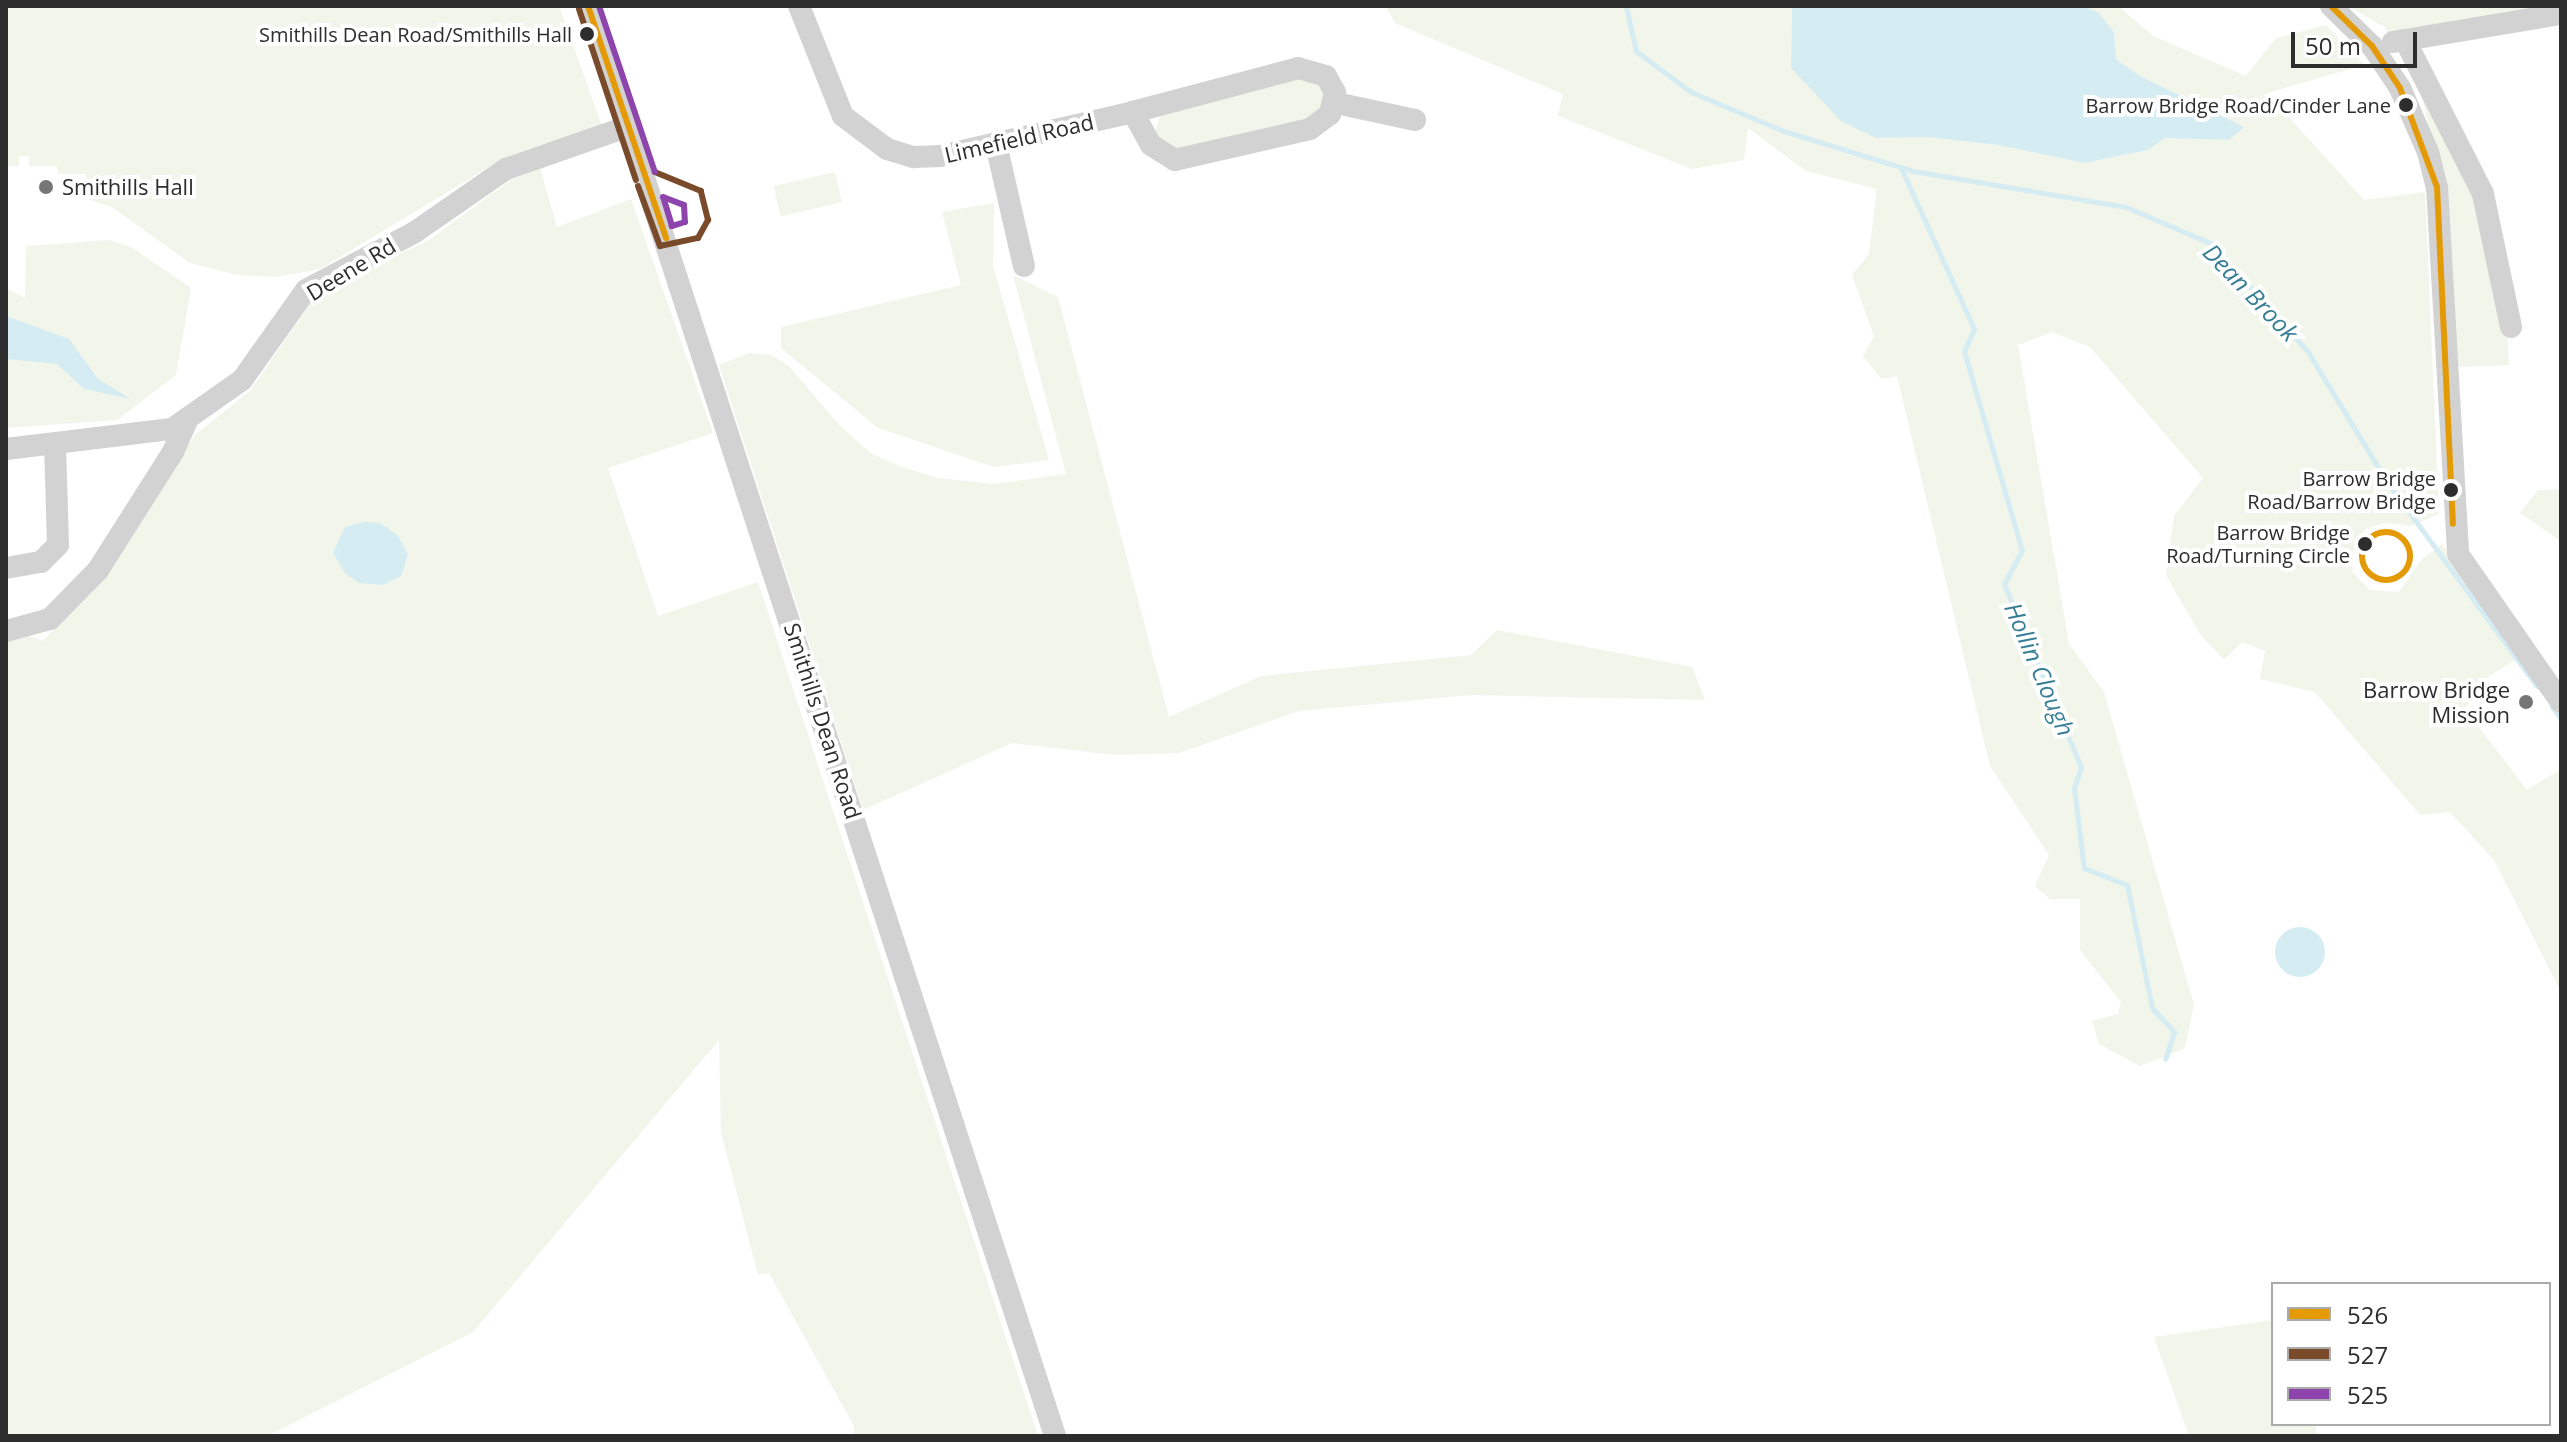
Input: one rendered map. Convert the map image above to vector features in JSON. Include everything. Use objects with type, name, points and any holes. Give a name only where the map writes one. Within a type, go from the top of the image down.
[{"type":"street","name":"Smithills Dean Road","points":[[588,6],[1055,1436]]},
{"type":"street","name":"Limefield Road","points":[[799,6],[829,88],[843,116],[863,135],[914,157],[996,144],[1133,112],[1298,68],[1326,76],[1336,103]]},
{"type":"street","points":[[2331,6],[2372,46],[2415,120],[2437,187],[2458,554],[2561,702]]},
{"type":"street","points":[[2372,46],[2561,14]]},
{"type":"street","points":[[2405,40],[2483,194],[2511,327]]},
{"type":"street","points":[[1133,112],[1151,145],[1175,160],[1310,129],[1336,103],[1414,121]]},
{"type":"street","name":"Deene Rd","points":[[6,449],[159,433],[188,419],[242,380],[306,290],[415,232],[506,169],[629,126]]},
{"type":"street","points":[[996,144],[1024,266]]},
{"type":"street","points":[[6,631],[41,623],[60,611],[118,544],[188,419]]},
{"type":"street","points":[[6,568],[41,562],[58,545],[55,444]]},
{"type":"shaded area","points":[[6,6],[559,6],[602,126],[492,165],[320,269],[276,277],[237,275],[190,263],[112,207],[87,199],[86,174],[58,174],[57,166],[29,166],[29,156],[19,156],[19,166],[6,166]]},
{"type":"shaded area","points":[[1386,6],[1792,6],[1791,68],[1876,138],[1927,137],[1998,145],[2084,163],[2147,150],[2165,138],[2229,140],[2115,58],[2114,32],[2098,12],[2083,6],[2118,6],[2153,36],[2246,76],[2276,38],[2326,25],[2364,65],[2267,93],[2364,200],[2425,192],[2439,514],[2411,526],[2385,523],[2365,529],[2354,548],[2352,572],[2370,590],[2399,592],[2422,559],[2442,544],[2520,657],[2481,681],[2465,709],[2527,790],[2561,769],[2561,992],[2494,860],[2450,812],[2420,815],[2315,692],[2260,679],[2265,651],[2242,642],[2224,660],[2200,634],[2166,575],[2174,516],[2203,478],[2090,347],[2052,332],[2018,345],[2069,644],[2104,692],[2194,1005],[2185,1048],[2140,1066],[2099,1044],[2092,1021],[2118,1014],[2121,1002],[2080,950],[2080,899],[2050,899],[2035,886],[2049,855],[1990,766],[1897,376],[1881,379],[1863,356],[1874,336],[1852,275],[1869,254],[1877,189],[1806,171],[1748,128],[1744,160],[1692,169],[1558,116],[1563,94],[1395,23]]},
{"type":"shaded area","points":[[2348,6],[2561,6],[2389,43],[2386,28]]},
{"type":"shaded area","points":[[1300,77],[1316,79],[1327,98],[1317,117],[1170,151],[1155,132],[1160,116]]},
{"type":"shaded area","points":[[2421,93],[2471,186],[2507,333],[2509,365],[2458,367],[2430,133]]},
{"type":"shaded area","points":[[540,168],[557,227],[631,199],[713,433],[608,468],[658,616],[758,582],[1038,1436],[854,1436],[854,1426],[769,1273],[758,1275],[721,1132],[719,1040],[473,1332],[267,1436],[6,1436],[6,637],[26,635],[43,641],[96,585],[195,435],[251,390],[316,295],[429,240],[511,180]]},
{"type":"shaded area","points":[[835,172],[842,202],[781,216],[774,186]]},
{"type":"shaded area","points":[[994,203],[993,266],[1049,460],[994,467],[878,428],[781,348],[781,327],[961,285],[942,212]]},
{"type":"shaded area","points":[[110,240],[131,247],[191,288],[176,375],[117,420],[6,428],[6,288],[25,298],[26,246]]},
{"type":"shaded area","points":[[1013,275],[1058,297],[1169,717],[1261,676],[1471,655],[1497,630],[1692,667],[1705,700],[1471,695],[1299,711],[1179,753],[1115,755],[1012,743],[863,810],[719,365],[749,353],[771,355],[789,366],[840,426],[872,454],[937,478],[995,484],[1066,474]]},
{"type":"shaded area","points":[[2561,489],[2561,541],[2520,513],[2538,490]]},
{"type":"shaded area","points":[[2271,1320],[2271,1426],[2315,1426],[2317,1436],[2189,1436],[2154,1337]]},
{"type":"water","points":[[1792,6],[2083,6],[2098,12],[2114,32],[2116,59],[2140,76],[2244,127],[2229,140],[2165,138],[2148,150],[2084,163],[1998,145],[1927,137],[1876,138],[1841,121],[1791,68]]},
{"type":"water","points":[[6,316],[69,339],[98,379],[131,399],[84,389],[57,364],[6,359]]},
{"type":"water","points":[[364,522],[380,523],[398,536],[408,554],[401,576],[383,585],[359,583],[345,573],[333,553],[345,527]]},
{"type":"water","points":[[2300,927],[2318,934],[2325,952],[2318,970],[2300,977],[2282,970],[2275,952],[2282,934]]},
{"type":"waterway","name":"Dean Brook","points":[[1626,6],[1636,51],[1691,92],[1784,131],[1913,171],[2126,207],[2210,243],[2308,352],[2387,482],[2537,686]]},
{"type":"waterway","name":"Hollin Clough","points":[[1901,168],[1974,329],[1964,351],[2022,550],[2004,584],[2081,767],[2074,788],[2084,868],[2127,885],[2152,1008],[2174,1032],[2165,1059]]},
{"type":"waterway","name":"Dean Brook","points":[[2552,707],[2561,719]]},
{"type":"transit line","name":"526","points":[[588,6],[666,238]]},
{"type":"transit line","name":"525","points":[[599,6],[655,172]]},
{"type":"transit line","name":"526","points":[[2331,6],[2372,46],[2400,88],[2437,187],[2453,524]]},
{"type":"transit line","name":"527","points":[[579,9],[636,180]]},
{"type":"transit line","name":"527","points":[[638,186],[660,246],[698,238],[708,220],[701,191],[655,172]]},
{"type":"transit line","name":"525","points":[[663,197],[684,205],[685,222],[672,226],[663,197]]},
{"type":"transit line","name":"526","points":[[2386,532],[2395,533],[2403,539],[2409,547],[2410,556],[2409,565],[2403,573],[2395,579],[2386,580],[2377,579],[2369,573],[2363,565],[2362,556],[2363,547],[2369,539],[2377,533],[2386,532]]},
{"type":"place","name":"Smithills Dean Road/Smithills Hall","points":[[587,34]]},
{"type":"place","name":"Barrow Bridge Road/Cinder Lane","points":[[2406,105]]},
{"type":"place","name":"Smithills Hall","points":[[46,187]]},
{"type":"place","name":"Barrow Bridge Road/Barrow Bridge","points":[[2451,490]]},
{"type":"place","name":"Barrow Bridge Road/Turning Circle","points":[[2365,544]]},
{"type":"place","name":"Barrow Bridge Mission","points":[[2526,702]]}]
